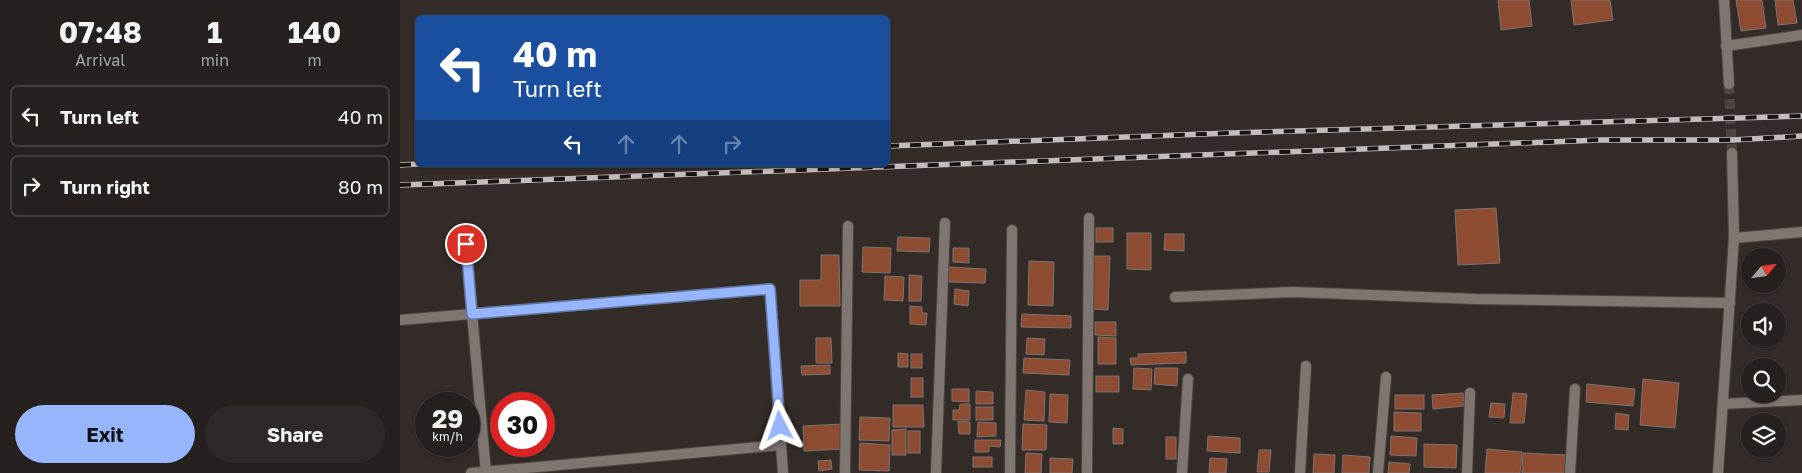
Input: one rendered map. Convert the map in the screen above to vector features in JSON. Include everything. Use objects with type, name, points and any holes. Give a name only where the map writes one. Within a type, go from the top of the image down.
[{"type":"street","points":[[1724,0],[1729,84]]},
{"type":"street","points":[[1726,46],[1802,36]]},
{"type":"street","points":[[1718,473],[1734,238],[1732,153]]},
{"type":"street","points":[[1087,473],[1089,218]]},
{"type":"street","points":[[936,473],[945,223]]},
{"type":"street","points":[[845,473],[848,226]]},
{"type":"street","points":[[1010,473],[1012,230]]},
{"type":"street","points":[[1734,238],[1802,232]]},
{"type":"street","points":[[466,244],[486,472]]},
{"type":"street","points":[[400,320],[770,289],[783,473]]},
{"type":"street","points":[[1175,297],[1294,292],[1476,299],[1730,303]]},
{"type":"street","points":[[1300,473],[1306,366]]},
{"type":"street","points":[[1378,473],[1386,378]]},
{"type":"street","points":[[1182,473],[1188,379]]},
{"type":"street","points":[[1570,473],[1575,389]]},
{"type":"street","points":[[1468,473],[1470,393]]},
{"type":"street","points":[[1723,404],[1802,400]]},
{"type":"street","points":[[471,473],[782,445]]},
{"type":"building","points":[[1498,0],[1529,0],[1532,26],[1501,30]]},
{"type":"building","points":[[1571,0],[1610,0],[1613,20],[1574,25]]},
{"type":"building","points":[[1736,0],[1762,0],[1766,28],[1741,31]]},
{"type":"building","points":[[1775,0],[1793,0],[1797,23],[1778,25]]},
{"type":"building","points":[[1496,208],[1500,263],[1458,265],[1455,210]]},
{"type":"building","points":[[1096,228],[1113,228],[1113,242],[1096,242]]},
{"type":"building","points":[[1127,233],[1151,233],[1151,270],[1127,269]]},
{"type":"building","points":[[1165,234],[1184,234],[1184,251],[1164,250]]},
{"type":"building","points":[[898,237],[930,238],[929,252],[897,251]]},
{"type":"building","points":[[863,247],[891,248],[890,273],[862,272]]},
{"type":"building","points":[[953,248],[969,248],[969,263],[953,262]]},
{"type":"building","points":[[821,255],[839,255],[840,306],[800,306],[800,280],[821,280]]},
{"type":"building","points":[[1094,256],[1110,256],[1108,310],[1092,309]]},
{"type":"building","points":[[1029,261],[1054,262],[1053,306],[1028,305]]},
{"type":"building","points":[[948,267],[986,269],[985,283],[948,282]]},
{"type":"building","points":[[909,275],[922,276],[921,301],[909,301]]},
{"type":"building","points":[[885,276],[904,277],[903,301],[884,300]]},
{"type":"building","points":[[955,289],[969,291],[968,306],[954,304]]},
{"type":"building","points":[[910,306],[922,307],[922,313],[927,313],[926,325],[910,324]]},
{"type":"building","points":[[1022,314],[1071,316],[1071,328],[1021,327]]},
{"type":"building","points":[[1095,322],[1116,322],[1116,336],[1095,335]]},
{"type":"building","points":[[1098,337],[1116,338],[1116,364],[1098,364]]},
{"type":"building","points":[[816,338],[831,338],[832,363],[816,363]]},
{"type":"building","points":[[1027,338],[1045,339],[1044,355],[1026,354]]},
{"type":"building","points":[[1186,352],[1186,363],[1131,365],[1130,358],[1138,358],[1138,354]]},
{"type":"building","points":[[898,353],[908,354],[908,367],[898,367]]},
{"type":"building","points":[[911,354],[922,354],[922,368],[911,368]]},
{"type":"building","points":[[1024,358],[1070,360],[1069,375],[1023,373]]},
{"type":"building","points":[[830,365],[830,374],[802,375],[801,366]]},
{"type":"building","points":[[1134,368],[1152,369],[1151,390],[1133,389]]},
{"type":"building","points":[[1155,368],[1178,368],[1177,386],[1154,384]]},
{"type":"building","points":[[1096,376],[1119,376],[1119,392],[1096,392]]},
{"type":"building","points":[[911,378],[923,378],[923,397],[911,397]]},
{"type":"building","points":[[1643,379],[1679,383],[1675,428],[1640,425]]},
{"type":"building","points":[[1587,384],[1635,389],[1633,406],[1586,402]]},
{"type":"building","points":[[952,389],[969,389],[969,402],[952,401]]},
{"type":"building","points":[[1026,390],[1045,392],[1044,421],[1024,420]]},
{"type":"building","points":[[976,391],[993,392],[993,404],[976,404]]},
{"type":"building","points":[[1463,393],[1464,406],[1433,409],[1432,395]]},
{"type":"building","points":[[1513,393],[1527,394],[1524,423],[1510,423]]},
{"type":"building","points":[[1050,394],[1068,395],[1067,423],[1049,422]]},
{"type":"building","points":[[1395,395],[1424,395],[1424,409],[1395,409]]},
{"type":"building","points":[[1491,403],[1505,404],[1504,418],[1489,417]]},
{"type":"building","points":[[960,404],[970,404],[970,420],[953,420],[953,410],[959,410]]},
{"type":"building","points":[[893,405],[923,405],[924,427],[893,427]]},
{"type":"building","points":[[976,407],[993,407],[993,420],[976,420]]},
{"type":"building","points":[[1394,412],[1421,413],[1421,431],[1394,431]]},
{"type":"building","points":[[1616,413],[1629,415],[1628,430],[1615,429]]},
{"type":"building","points":[[860,417],[890,418],[889,441],[859,440]]},
{"type":"building","points":[[958,421],[970,422],[970,434],[959,434]]},
{"type":"building","points":[[978,422],[996,423],[996,436],[977,437]]},
{"type":"building","points":[[842,424],[844,449],[804,451],[803,426]]},
{"type":"building","points":[[1023,424],[1047,425],[1046,450],[1022,450]]},
{"type":"building","points":[[1113,428],[1123,429],[1123,444],[1113,444]]},
{"type":"building","points":[[906,429],[906,455],[892,455],[892,430]]},
{"type":"building","points":[[908,431],[920,431],[920,453],[908,453]]},
{"type":"building","points":[[1208,436],[1240,438],[1240,453],[1207,451]]},
{"type":"building","points":[[1391,436],[1417,438],[1416,456],[1390,455]]},
{"type":"building","points":[[1166,437],[1176,437],[1176,459],[1166,459]]},
{"type":"building","points":[[975,440],[1001,440],[1000,447],[989,446],[989,452],[975,452]]},
{"type":"building","points":[[860,443],[890,445],[889,471],[859,470]]},
{"type":"building","points":[[1424,444],[1457,445],[1456,468],[1424,467]]},
{"type":"building","points":[[1487,449],[1522,452],[1520,473],[1485,473]]},
{"type":"building","points":[[1259,450],[1271,450],[1269,472],[1257,472]]},
{"type":"building","points":[[1026,453],[1042,454],[1041,473],[1025,473]]},
{"type":"building","points":[[1523,453],[1566,455],[1565,473],[1522,473]]},
{"type":"building","points":[[1314,454],[1335,455],[1334,473],[1313,473]]},
{"type":"building","points":[[1343,455],[1370,457],[1369,473],[1342,473]]},
{"type":"building","points":[[973,457],[992,457],[992,467],[973,467]]},
{"type":"building","points":[[1050,458],[1073,459],[1072,473],[1050,473]]},
{"type":"building","points":[[1210,458],[1227,459],[1226,473],[1209,473]]},
{"type":"building","points":[[831,460],[832,469],[819,471],[818,461]]},
{"type":"building","points":[[1389,462],[1410,464],[1409,473],[1388,473]]},
{"type":"tunnel","points":[[1729,84],[1732,153]]},
{"type":"railway","points":[[890,146],[1231,133],[1802,116]]},
{"type":"railway","points":[[890,167],[1601,140],[1733,140],[1802,136]]},
{"type":"railway","points":[[400,165],[415,164]]},
{"type":"railway","points":[[400,185],[880,167]]},
{"type":"route","points":[[466,244],[472,314],[770,289],[780,426]]}]
